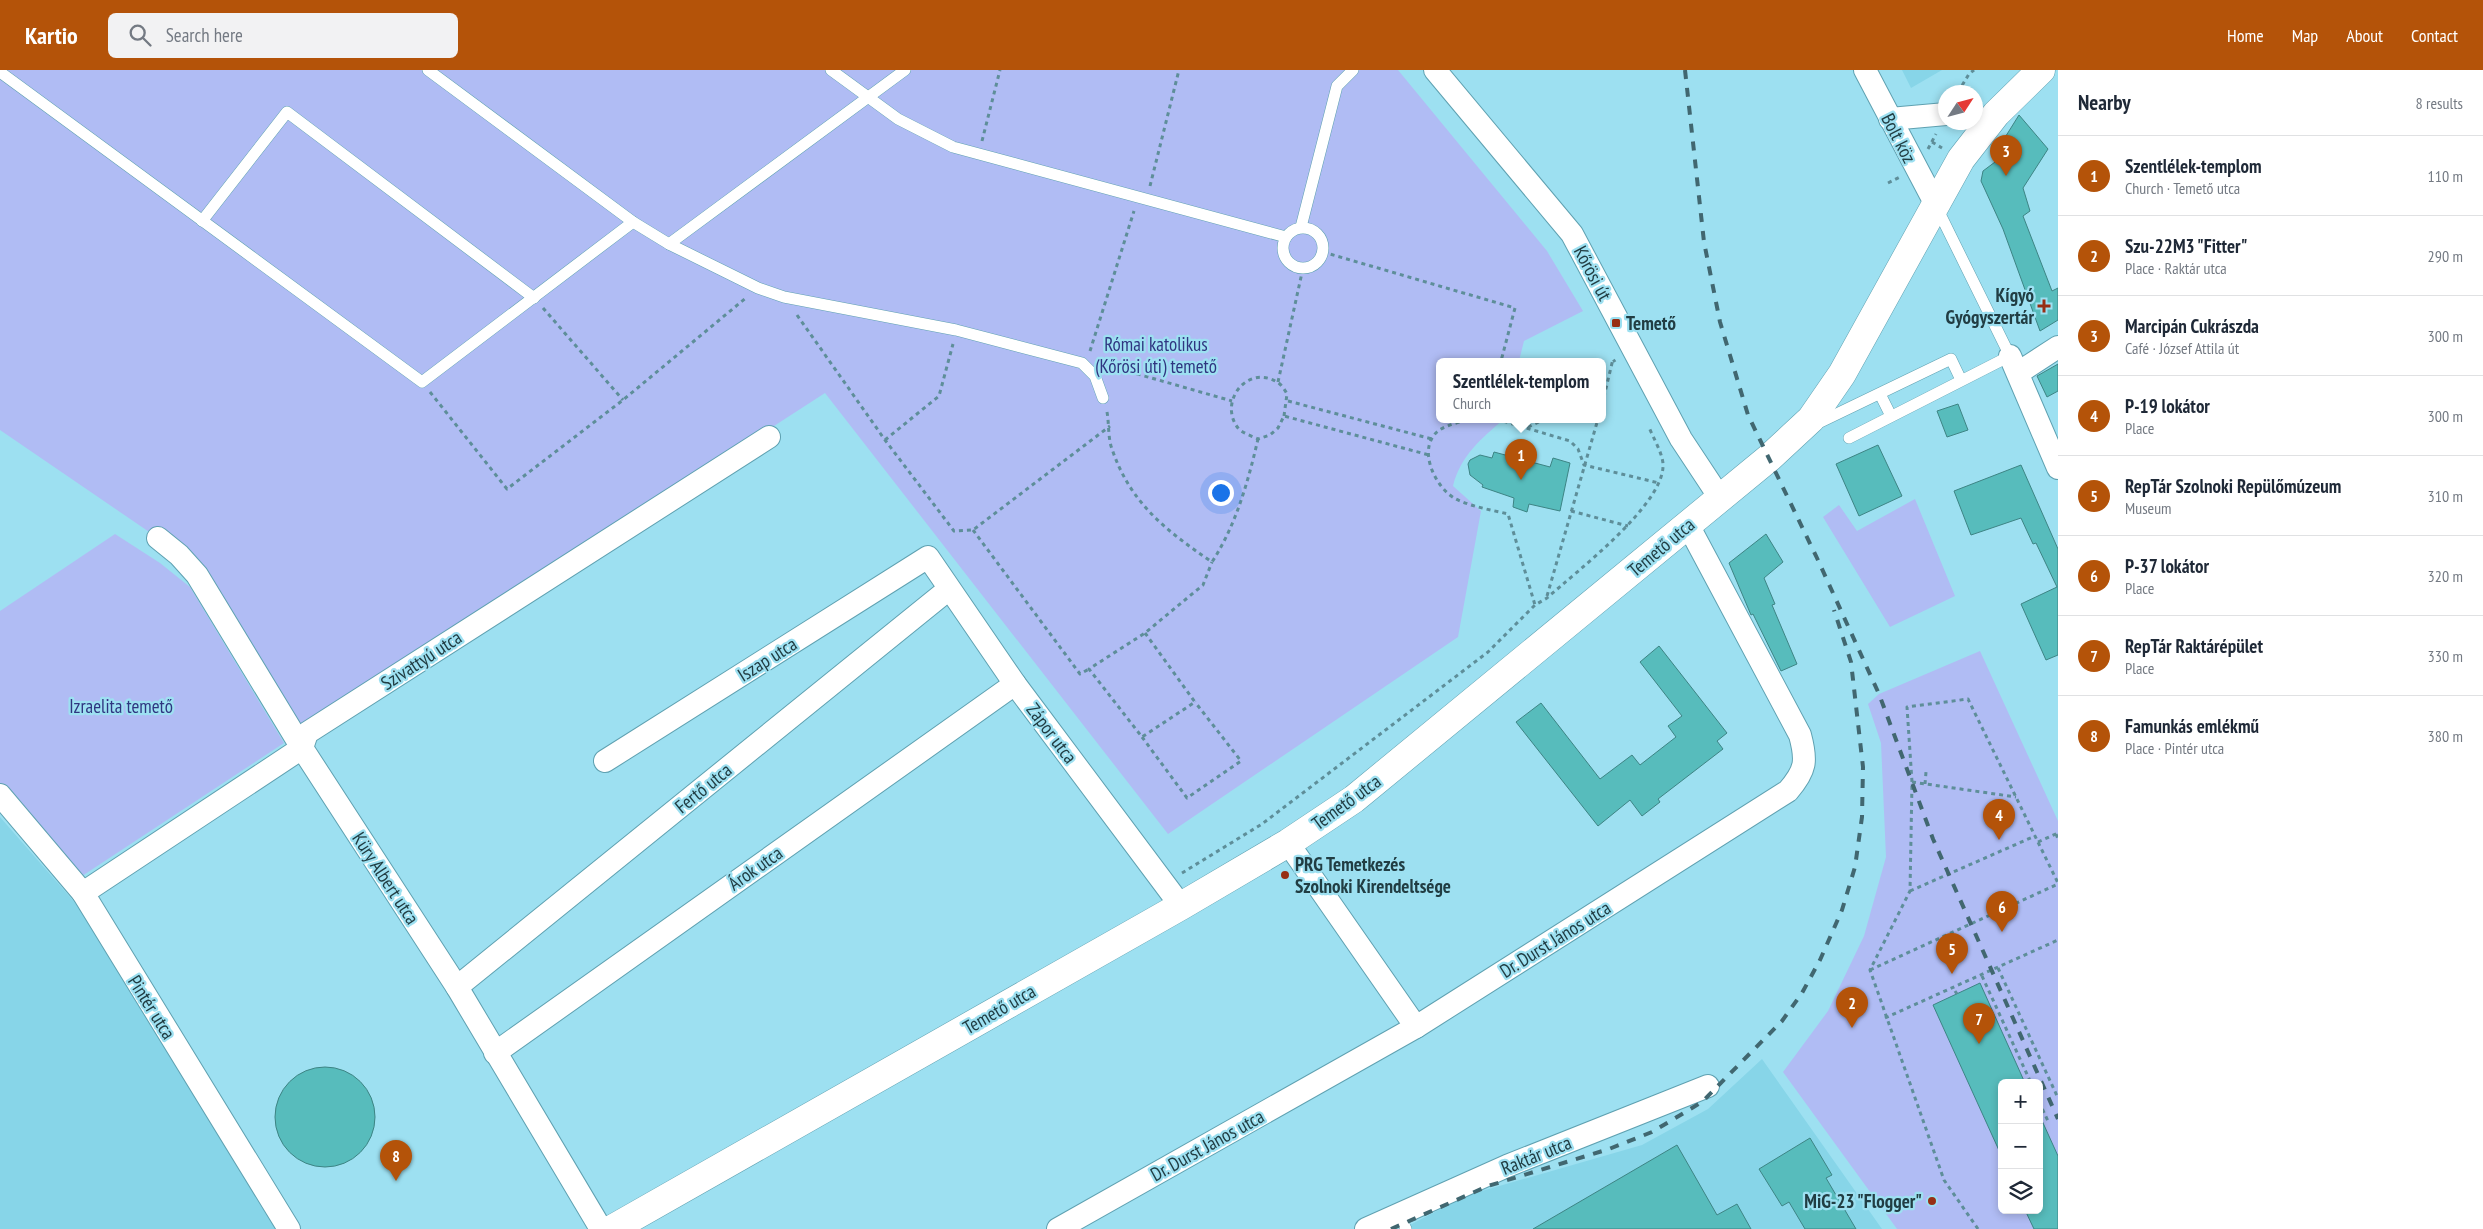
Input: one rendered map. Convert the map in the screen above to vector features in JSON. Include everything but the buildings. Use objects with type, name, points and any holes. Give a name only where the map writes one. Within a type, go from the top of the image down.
[{"type":"main road","name":"Temető utca","points":[[612,1229],[1181,906],[1288,843],[1354,799],[1688,526],[1797,433],[1811,418],[1842,374],[1986,116],[2041,70]]},
{"type":"street","name":"Kőrösi út","points":[[1435,70],[1572,234],[1681,438],[1720,498]]},
{"type":"street","name":"Bolt köz","points":[[1865,70],[1915,169],[1936,205]]},
{"type":"street","points":[[1890,119],[1938,115]]},
{"type":"street","points":[[2058,348],[2014,364],[2058,468]]},
{"type":"street","name":"Szivattyú utca","points":[[83,893],[302,748],[306,734],[769,437]]},
{"type":"street","name":"Dr. Durst János utca","points":[[1058,1229],[1416,1027],[1788,790],[1802,775],[1806,756],[1800,735],[1688,526]]},
{"type":"street","name":"Küry Albert utca","points":[[158,538],[179,555],[197,575],[302,748],[457,987],[601,1229]]},
{"type":"street","name":"Zápor utca","points":[[928,557],[1015,684],[1181,906]]},
{"type":"street","name":"Iszap utca","points":[[606,761],[928,557]]},
{"type":"street","name":"Fertő utca","points":[[457,987],[949,589]]},
{"type":"street","name":"Árok utca","points":[[495,1053],[1015,684]]},
{"type":"street","name":"Pintér utca","points":[[0,795],[83,893],[289,1229]]},
{"type":"street","points":[[1288,843],[1416,1027]]},
{"type":"street","name":"Raktár utca","points":[[1366,1229],[1402,1222],[1507,1166],[1708,1086]]},
{"type":"lane","points":[[428,70],[632,222],[669,244],[758,288],[784,297],[956,330],[1082,363],[1095,376],[1103,398]]},
{"type":"lane","points":[[831,70],[898,120],[953,147],[1286,237]]},
{"type":"lane","points":[[669,244],[905,70]]},
{"type":"lane","points":[[1301,227],[1314,230],[1318,234],[1322,239],[1323,252],[1318,262],[1303,268],[1287,260],[1283,249],[1286,237],[1301,227],[1337,86],[1354,70]]},
{"type":"lane","points":[[0,72],[422,382],[632,222]]},
{"type":"lane","points":[[202,221],[287,112],[534,298]]},
{"type":"lane","points":[[1849,438],[1961,380],[2014,364],[1936,205]]},
{"type":"lane","points":[[1797,433],[1951,359],[1961,380]]},
{"type":"lane","points":[[1880,394],[1891,416]]},
{"type":"path","points":[[979,154],[1000,70]]},
{"type":"path","points":[[1068,360],[1087,359],[1143,198],[1179,70]]},
{"type":"path","points":[[1962,85],[1974,70]]},
{"type":"path","points":[[1915,169],[1938,129]]},
{"type":"path","points":[[1323,252],[1515,308],[1502,358]]},
{"type":"path","points":[[1278,382],[1303,268]]},
{"type":"path","points":[[422,382],[507,490],[623,400],[758,288]]},
{"type":"path","points":[[784,297],[884,440],[954,531],[973,530],[1110,426]]},
{"type":"path","points":[[534,298],[623,400]]},
{"type":"path","points":[[884,440],[939,396],[956,330]]},
{"type":"path","points":[[1606,393],[1613,359],[1618,367]]},
{"type":"path","points":[[1105,364],[1232,401]]},
{"type":"path","points":[[1264,378],[1278,382],[1287,394],[1288,400],[1284,416],[1278,428],[1270,435],[1258,439],[1240,430],[1233,419],[1232,401],[1240,385],[1251,379],[1264,378]]},
{"type":"path","points":[[1103,398],[1110,426],[1111,444],[1128,486],[1144,507],[1171,535],[1212,562]]},
{"type":"path","points":[[1288,400],[1432,439]]},
{"type":"path","points":[[1284,416],[1429,455]]},
{"type":"path","points":[[1462,423],[1445,428],[1432,439],[1429,465],[1445,491],[1457,500],[1508,514],[1535,605]]},
{"type":"path","points":[[1512,423],[1570,441],[1578,449],[1584,465]]},
{"type":"path","points":[[1528,427],[1536,423]]},
{"type":"path","points":[[1547,598],[1597,423]]},
{"type":"path","points":[[1165,884],[1262,824],[1488,652],[1535,605],[1547,598],[1628,526],[1659,483],[1664,465],[1649,425]]},
{"type":"path","points":[[973,530],[1080,674],[1145,632],[1203,585],[1212,562],[1226,539],[1250,472],[1258,439]]},
{"type":"path","points":[[1584,465],[1659,483]]},
{"type":"path","points":[[1571,511],[1628,526]]},
{"type":"path","points":[[1089,669],[1188,798],[1241,761],[1195,702],[1145,632]]},
{"type":"path","points":[[1870,970],[2058,884],[1968,699],[1907,706],[1912,782],[1910,891],[1870,970],[1885,1018],[1944,1180],[1978,1229]]},
{"type":"path","points":[[1142,737],[1195,702]]},
{"type":"path","points":[[1925,784],[1926,772]]},
{"type":"path","points":[[1912,782],[2017,797]]},
{"type":"path","points":[[2038,842],[2057,834],[2058,839]]},
{"type":"path","points":[[1910,891],[2035,836]]},
{"type":"path","points":[[1885,1018],[1982,976],[2058,940]]},
{"type":"path","points":[[1998,968],[2058,1098]]},
{"type":"path","points":[[1982,976],[2029,1079]]},
{"type":"path","points":[[1948,990],[1956,992],[1960,985]]},
{"type":"path","points":[[2053,1088],[2058,1085]]},
{"type":"path","points":[[2043,1110],[2048,1121]]},
{"type":"shaded area","points":[[1902,70],[1942,70],[1911,88]]},
{"type":"shaded area","points":[[0,817],[77,905],[285,1229],[0,1229]]},
{"type":"shaded area","points":[[1762,1059],[1882,1229],[1402,1229],[1468,1195],[1642,1145],[1708,1109]]},
{"type":"green space","name":"Római katolikus (Kőrösi úti) temető","points":[[0,70],[1398,70],[1547,251],[1583,311],[1524,341],[1520,358],[1436,358],[1436,423],[1500,423],[1467,456],[1461,465],[1453,486],[1481,511],[1458,637],[1168,834],[825,393],[300,732],[158,538],[0,430]]},
{"type":"green space","points":[[1915,499],[1955,596],[1890,627],[1823,517],[1839,505],[1857,531]]},
{"type":"green space","name":"Izraelita temető","points":[[115,534],[160,563],[190,587],[284,743],[73,882],[0,799],[0,611]]},
{"type":"green space","points":[[1980,651],[2058,821],[2058,1229],[1897,1229],[1783,1072],[1828,1011],[1864,936],[1886,857],[1881,743],[1868,704],[1879,694]]},
{"type":"railway","points":[[1685,70],[1704,242],[1720,322],[1748,415],[1817,558],[1879,694],[1933,839],[2058,1119]]},
{"type":"railway","points":[[1391,1229],[1488,1186],[1609,1149],[1652,1132],[1702,1102],[1782,1021],[1802,993],[1820,960],[1842,910],[1855,867],[1862,817],[1863,767],[1851,662],[1834,610]]},
{"type":"place","name":"Marcipán Cukrászda","points":[[2006,176]]},
{"type":"place","name":"Kígyó Gyógyszertár","points":[[2044,306]]},
{"type":"place","name":"Temető","points":[[1616,323]]},
{"type":"place","name":"Szentlélek-templom","points":[[1521,480]]},
{"type":"place","name":"P-19 lokátor","points":[[1999,840]]},
{"type":"place","name":"PRG Temetkezés Szolnoki Kirendeltsége","points":[[1285,875]]},
{"type":"place","name":"P-37 lokátor","points":[[2002,932]]},
{"type":"place","name":"RepTár Szolnoki Repülőmúzeum","points":[[1952,974]]},
{"type":"place","name":"Szu-22M3 \"Fitter\"","points":[[1852,1028]]},
{"type":"place","name":"RepTár Raktárépület","points":[[1979,1044]]},
{"type":"place","name":"Famunkás emlékmű","points":[[396,1181]]},
{"type":"place","name":"MiG-23 \"Flogger\"","points":[[1932,1201]]}]
